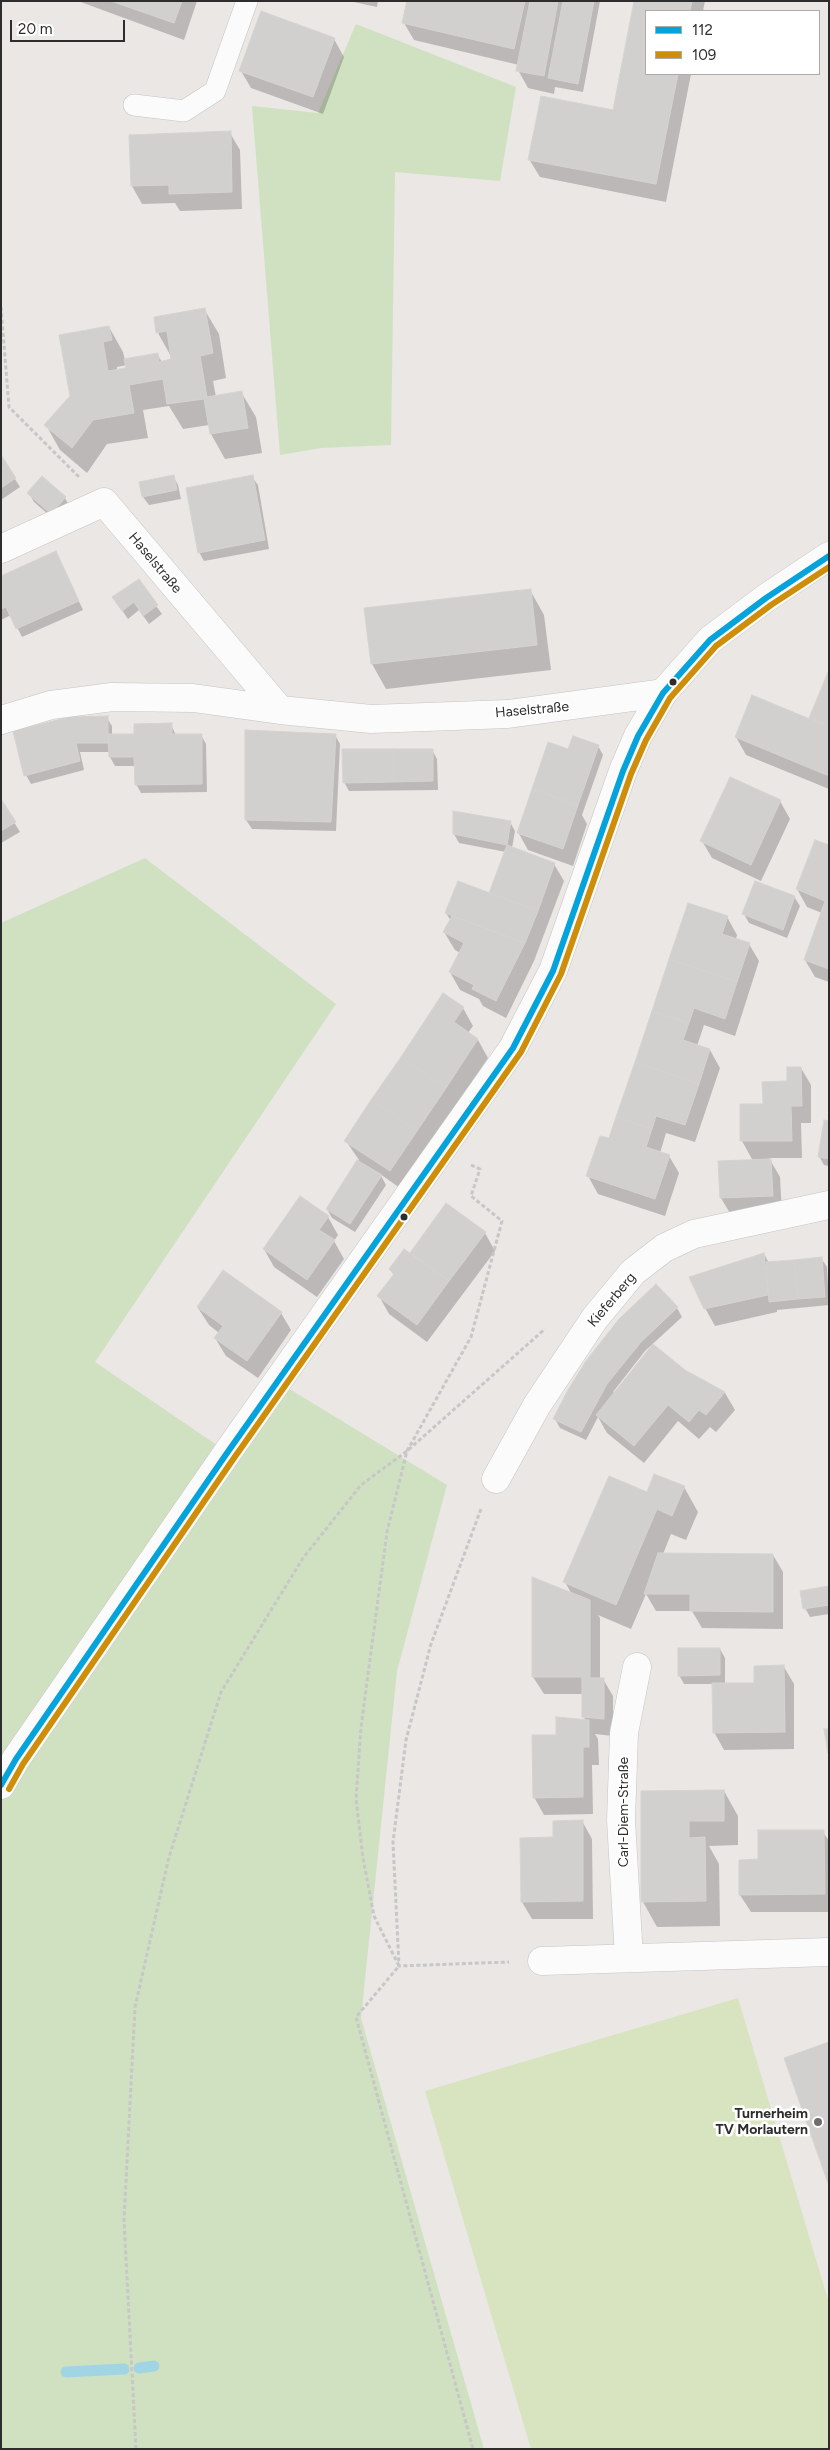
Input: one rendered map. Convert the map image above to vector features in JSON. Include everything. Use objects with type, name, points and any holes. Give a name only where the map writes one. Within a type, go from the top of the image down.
[{"type":"street","points":[[1,549],[104,502]]},
{"type":"street","name":"Haselstraße","points":[[104,502],[280,710]]},
{"type":"street","points":[[1,1785],[16,1759],[221,1461],[514,1048],[554,971],[623,771],[638,736],[663,693],[710,640],[766,598],[829,556]]},
{"type":"street","name":"Haselstraße","points":[[1,720],[51,705],[112,697],[193,698],[371,720],[508,714],[663,693]]},
{"type":"street","name":"Kieferberg","points":[[496,1479],[537,1405],[595,1318],[633,1272],[664,1248],[694,1234],[829,1205]]},
{"type":"street","name":"Carl-Diem-Straße","points":[[629,1958],[621,1820],[624,1733],[637,1667]]},
{"type":"street","points":[[542,1961],[829,1952]]},
{"type":"lane","points":[[134,104],[184,111],[215,91],[247,1]]},
{"type":"path","points":[[1,306],[9,407],[104,502]]},
{"type":"path","points":[[399,1966],[374,1916],[363,1858],[356,1799],[360,1727],[387,1532],[407,1451],[470,1337],[502,1221],[471,1196],[480,1169],[442,1150]]},
{"type":"path","points":[[136,2449],[124,2220],[135,2007],[169,1857],[221,1692],[303,1558],[361,1484],[407,1451],[547,1326]]},
{"type":"path","points":[[473,2449],[356,2017],[399,1966],[393,1842],[406,1740],[430,1644],[479,1513],[496,1479]]},
{"type":"path","points":[[399,1966],[542,1961]]},
{"type":"green space","points":[[356,24],[516,87],[500,181],[395,172],[391,445],[321,448],[280,455],[252,106],[318,113]]},
{"type":"green space","points":[[145,858],[336,1004],[95,1362],[227,1452],[278,1382],[447,1485],[397,1671],[361,2018],[484,2449],[1,2449],[1,923]]},
{"type":"green space","points":[[738,1998],[829,2303],[829,2449],[531,2449],[425,2091]]},
{"type":"building","points":[[111,1],[182,1],[174,23]]},
{"type":"building","points":[[407,1],[525,1],[514,49],[402,23]]},
{"type":"building","points":[[530,1],[558,1],[544,76],[516,71]]},
{"type":"building","points":[[563,1],[594,1],[578,84],[548,78]]},
{"type":"building","points":[[634,1],[692,1],[690,10],[645,10],[645,75],[678,75],[656,184],[528,160],[541,96],[613,110]]},
{"type":"building","points":[[261,11],[335,38],[313,97],[239,71]]},
{"type":"building","points":[[231,131],[232,192],[169,194],[169,185],[131,186],[129,135]]},
{"type":"building","points":[[205,308],[213,353],[200,356],[207,397],[242,391],[248,428],[210,434],[204,399],[167,404],[163,379],[129,385],[134,413],[93,420],[72,448],[44,425],[70,396],[59,335],[109,326],[112,340],[103,342],[108,371],[126,368],[124,359],[158,353],[159,362],[171,359],[167,331],[156,333],[154,317]]},
{"type":"building","points":[[1,455],[16,478],[1,488]]},
{"type":"building","points":[[174,475],[177,490],[142,497],[139,482]]},
{"type":"building","points":[[253,475],[265,540],[198,553],[186,488]]},
{"type":"building","points":[[42,476],[66,497],[51,514],[27,493]]},
{"type":"building","points":[[56,551],[79,601],[16,629],[6,607],[1,609],[1,576]]},
{"type":"building","points":[[139,579],[158,605],[143,616],[134,602],[122,611],[112,597]]},
{"type":"building","points":[[531,589],[537,645],[371,664],[364,608]]},
{"type":"building","points":[[829,670],[829,726],[809,718]]},
{"type":"building","points":[[752,695],[829,727],[829,776],[735,737]]},
{"type":"building","points":[[108,716],[108,743],[76,743],[80,761],[24,776],[13,731],[69,717]]},
{"type":"building","points":[[172,723],[172,734],[202,734],[202,784],[135,785],[134,757],[109,757],[108,734],[134,734],[134,724]]},
{"type":"building","points":[[245,730],[336,734],[331,822],[245,820]]},
{"type":"building","points":[[573,736],[599,745],[578,805],[532,789],[548,742],[568,749]]},
{"type":"building","points":[[342,749],[393,749],[394,782],[343,783]]},
{"type":"building","points":[[393,749],[433,749],[433,781],[394,782]]},
{"type":"building","points":[[730,777],[781,800],[751,865],[700,841]]},
{"type":"building","points":[[532,789],[578,805],[563,849],[517,833]]},
{"type":"building","points":[[1,799],[16,822],[1,831]]},
{"type":"building","points":[[453,811],[511,821],[507,845],[453,834]]},
{"type":"building","points":[[815,840],[829,845],[829,969],[804,960],[825,901],[796,889]]},
{"type":"building","points":[[507,845],[555,863],[538,911],[489,893]]},
{"type":"building","points":[[458,881],[538,911],[525,943],[445,913]]},
{"type":"building","points":[[755,881],[795,896],[783,930],[742,914]]},
{"type":"building","points":[[688,903],[728,916],[722,934],[750,943],[737,982],[669,959]]},
{"type":"building","points":[[452,916],[525,943],[496,1001],[472,989],[474,985],[449,972],[464,943],[443,932]]},
{"type":"building","points":[[669,959],[737,982],[725,1019],[694,1008],[689,1023],[652,1011]]},
{"type":"building","points":[[443,993],[464,1007],[454,1022],[478,1039],[446,1088],[401,1057]]},
{"type":"building","points":[[652,1011],[689,1023],[683,1040],[710,1049],[699,1084],[635,1062]]},
{"type":"building","points":[[401,1057],[446,1088],[417,1131],[371,1100]]},
{"type":"building","points":[[635,1062],[699,1084],[685,1125],[656,1116],[652,1129],[616,1117]]},
{"type":"building","points":[[787,1067],[801,1067],[802,1106],[791,1106],[792,1141],[740,1141],[740,1104],[763,1104],[762,1082],[787,1081]]},
{"type":"building","points":[[371,1100],[417,1131],[390,1171],[344,1141]]},
{"type":"building","points":[[616,1117],[652,1129],[646,1147],[670,1155],[655,1199],[586,1176],[600,1136],[609,1138]]},
{"type":"building","points":[[824,1120],[829,1121],[829,1159],[818,1157]]},
{"type":"building","points":[[771,1159],[773,1196],[720,1198],[718,1161]]},
{"type":"building","points":[[357,1160],[382,1175],[350,1224],[326,1209]]},
{"type":"building","points":[[300,1196],[329,1216],[319,1230],[335,1240],[307,1280],[263,1249]]},
{"type":"building","points":[[446,1203],[486,1232],[449,1281],[410,1253]]},
{"type":"building","points":[[404,1249],[449,1281],[417,1325],[377,1296],[394,1274],[389,1269]]},
{"type":"building","points":[[764,1253],[768,1295],[704,1309],[689,1277]]},
{"type":"building","points":[[822,1257],[825,1297],[798,1299],[794,1260]]},
{"type":"building","points":[[794,1260],[798,1299],[769,1302],[766,1262]]},
{"type":"building","points":[[223,1270],[282,1312],[247,1361],[214,1338],[223,1326],[197,1307]]},
{"type":"building","points":[[656,1284],[678,1307],[641,1342],[607,1384],[581,1432],[553,1419],[586,1361],[619,1319]]},
{"type":"building","points":[[653,1344],[685,1370],[725,1392],[706,1415],[699,1410],[689,1422],[668,1405],[634,1446],[596,1415]]},
{"type":"building","points":[[654,1474],[685,1486],[672,1516],[657,1509],[616,1605],[563,1582],[609,1476],[647,1492]]},
{"type":"building","points":[[658,1553],[773,1554],[773,1612],[690,1611],[690,1594],[644,1594]]},
{"type":"building","points":[[532,1577],[590,1600],[590,1678],[604,1678],[604,1719],[582,1717],[582,1677],[532,1677]]},
{"type":"building","points":[[829,1586],[829,1605],[803,1609],[800,1591]]},
{"type":"building","points":[[678,1648],[720,1648],[720,1675],[678,1676]]},
{"type":"building","points":[[784,1665],[785,1732],[713,1733],[712,1683],[754,1683],[754,1666]]},
{"type":"building","points":[[556,1717],[589,1720],[589,1747],[583,1747],[583,1797],[533,1798],[532,1735],[556,1735]]},
{"type":"building","points":[[824,1729],[829,1729],[829,1753],[828,1753]]},
{"type":"building","points":[[724,1790],[724,1821],[689,1821],[689,1838],[705,1837],[706,1901],[641,1902],[641,1791]]},
{"type":"building","points":[[583,1820],[583,1901],[521,1902],[520,1838],[553,1837],[553,1821]]},
{"type":"building","points":[[758,1830],[824,1830],[825,1894],[739,1895],[739,1860],[758,1859]]},
{"type":"building","name":"Turnerheim TV Morlautern","points":[[829,2042],[829,2186],[784,2058]]},
{"type":"waterway","points":[[139,2368],[154,2366]]},
{"type":"waterway","points":[[66,2372],[124,2369]]},
{"type":"transit line","name":"112","points":[[1,1785],[16,1759],[227,1453],[513,1048],[553,971],[623,771],[638,736],[663,693],[710,640],[766,598],[829,556]]},
{"type":"transit line","name":"109","points":[[9,1789],[23,1764],[234,1458],[521,1052],[561,974],[631,774],[646,740],[670,698],[716,646],[771,605],[829,567]]},
{"type":"place","name":"Turnerheim TV Morlautern","points":[[818,2122]]}]
